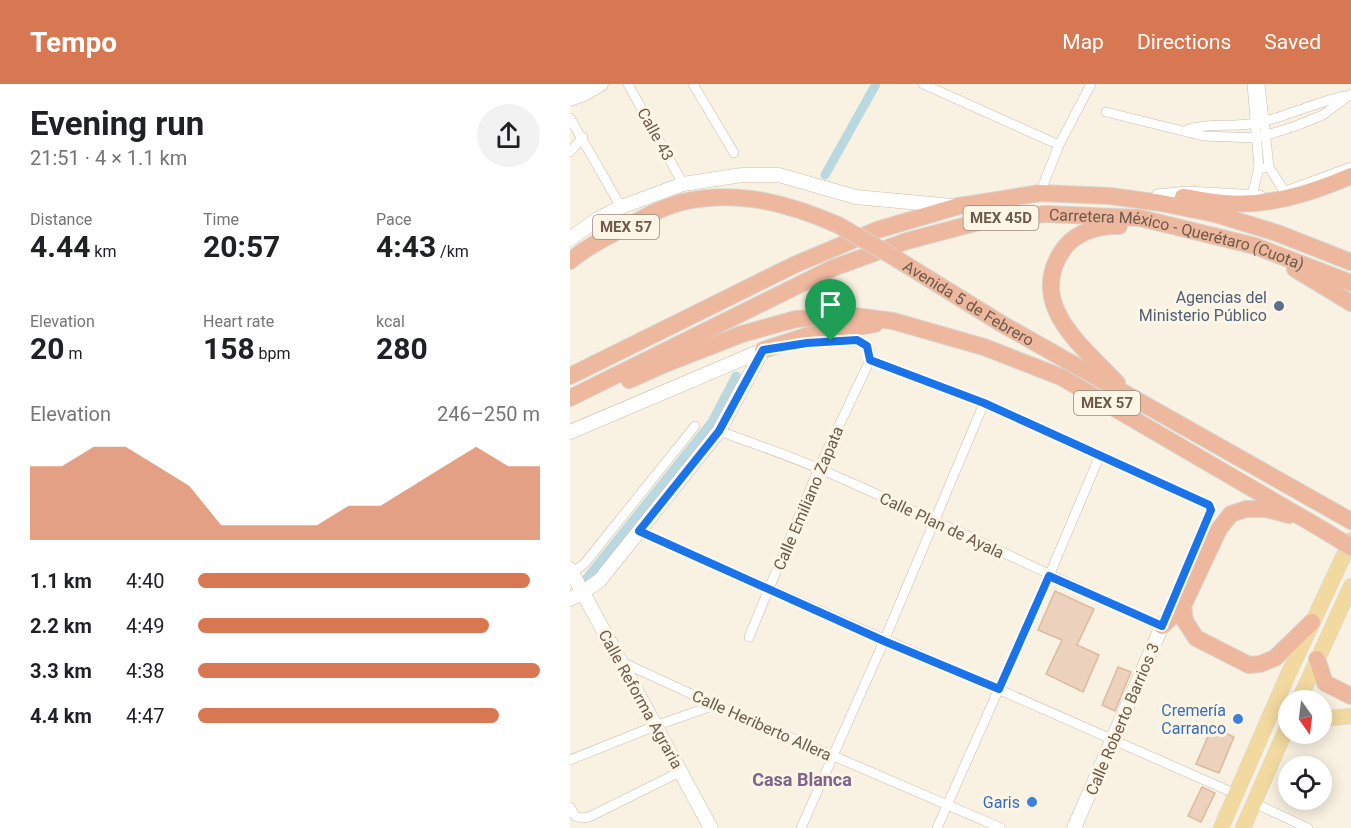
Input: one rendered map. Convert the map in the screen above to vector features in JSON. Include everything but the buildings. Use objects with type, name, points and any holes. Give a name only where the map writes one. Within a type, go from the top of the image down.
[{"type":"highway","points":[[1110,196],[1157,194],[1226,203],[1265,202],[1302,195],[1351,176]]},
{"type":"highway","name":"Avenida 5 de Febrero","points":[[570,261],[610,235],[685,193],[760,199],[795,208],[838,225],[1002,324],[1351,521]]},
{"type":"highway","points":[[570,247],[602,227],[685,193]]},
{"type":"highway","name":"Carretera México - Querétaro (Cuota)","points":[[570,376],[794,265],[878,230],[959,206],[1040,193],[1110,196],[1161,203],[1245,222],[1351,262]]},
{"type":"highway","name":"Carretera México - Querétaro (Cuota)","points":[[570,398],[833,268],[907,241],[990,219],[1046,214],[1140,218],[1255,246],[1351,283]]},
{"type":"highway","points":[[1128,394],[1064,326],[1052,303],[1049,282],[1056,259],[1068,243],[1087,231],[1108,225],[1149,227],[1233,240]]},
{"type":"highway","points":[[1255,246],[1351,303]]},
{"type":"highway","name":"Avenida 5 de Febrero","points":[[570,405],[742,334],[796,320],[855,316],[893,321],[984,347],[1062,376],[1351,547]]},
{"type":"highway","points":[[763,350],[806,336],[893,321]]},
{"type":"highway","points":[[1162,626],[1183,606],[1219,529],[1231,514],[1246,509],[1266,509],[1306,519]]},
{"type":"highway","points":[[1183,606],[1186,625],[1196,638],[1249,665],[1260,664],[1275,658],[1312,622]]},
{"type":"highway","points":[[1317,659],[1325,683],[1351,696]]},
{"type":"main road","points":[[1221,828],[1312,622],[1351,540]]},
{"type":"main road","points":[[1303,690],[1351,586]]},
{"type":"main road","points":[[1332,717],[1351,716]]},
{"type":"main road","points":[[1243,828],[1280,744]]},
{"type":"main road","points":[[1270,766],[1288,744]]},
{"type":"street","points":[[570,88],[582,84]]},
{"type":"street","points":[[570,99],[601,84]]},
{"type":"street","name":"Calle 43","points":[[628,84],[685,193]]},
{"type":"street","points":[[693,84],[734,153]]},
{"type":"street","points":[[923,84],[1059,145]]},
{"type":"street","points":[[1040,193],[1059,145],[1090,84]]},
{"type":"street","points":[[1252,84],[1269,167],[1284,192]]},
{"type":"street","points":[[1260,84],[1260,122]]},
{"type":"street","points":[[1187,130],[1260,122],[1326,100],[1349,95]]},
{"type":"street","points":[[1107,112],[1187,130],[1203,136],[1262,137],[1323,115],[1349,95]]},
{"type":"street","points":[[570,118],[583,137],[621,207]]},
{"type":"street","points":[[570,152],[583,137]]},
{"type":"street","points":[[1252,195],[1259,168],[1262,137]]},
{"type":"street","points":[[1259,168],[1269,167]]},
{"type":"street","points":[[1157,194],[1187,190],[1252,195],[1284,192],[1351,167]]},
{"type":"street","points":[[570,239],[596,220],[621,207],[685,193],[742,175],[779,175],[856,197],[959,206]]},
{"type":"street","points":[[570,432],[763,350],[807,343],[857,340],[867,346],[870,360],[984,403],[1100,455],[937,828]]},
{"type":"street","points":[[576,596],[600,580],[719,431],[763,350]]},
{"type":"street","name":"Calle Emiliano Zapata","points":[[749,637],[819,468],[870,360]]},
{"type":"street","points":[[801,828],[884,641],[984,403]]},
{"type":"street","points":[[571,573],[585,563],[695,426]]},
{"type":"street","name":"Calle Plan de Ayala","points":[[719,431],[819,468],[934,520],[1049,576],[1162,626]]},
{"type":"street","name":"Calle Roberto Barrios 3","points":[[1074,828],[1211,510],[1209,505],[1100,455]]},
{"type":"street","points":[[639,531],[884,641],[999,689],[1236,794]]},
{"type":"street","name":"Calle Reforma Agraria","points":[[571,573],[576,596],[622,662],[711,828]]},
{"type":"street","name":"Calle Heriberto Allera","points":[[622,662],[715,705],[1001,828]]},
{"type":"street","points":[[570,760],[715,705]]},
{"type":"street","points":[[570,807],[575,816],[589,818],[680,772]]},
{"type":"street","points":[[1254,803],[1308,828]]},
{"type":"waterway","points":[[825,175],[876,84]]},
{"type":"waterway","points":[[587,578],[712,422],[736,376]]},
{"type":"place","name":"Agencias del Ministerio Público","points":[[1279,306]]},
{"type":"place","name":"Cremería Carranco","points":[[1238,719]]},
{"type":"place","name":"Garis","points":[[1032,802]]},
{"type":"district","name":"Casa Blanca","points":[[802,780]]},
{"type":"route","points":[[831,341],[861,341],[870,351],[870,360],[984,403],[1209,505],[1211,510],[1162,626],[1049,576],[999,689],[884,641],[639,531],[719,431],[763,350],[831,341]]}]
